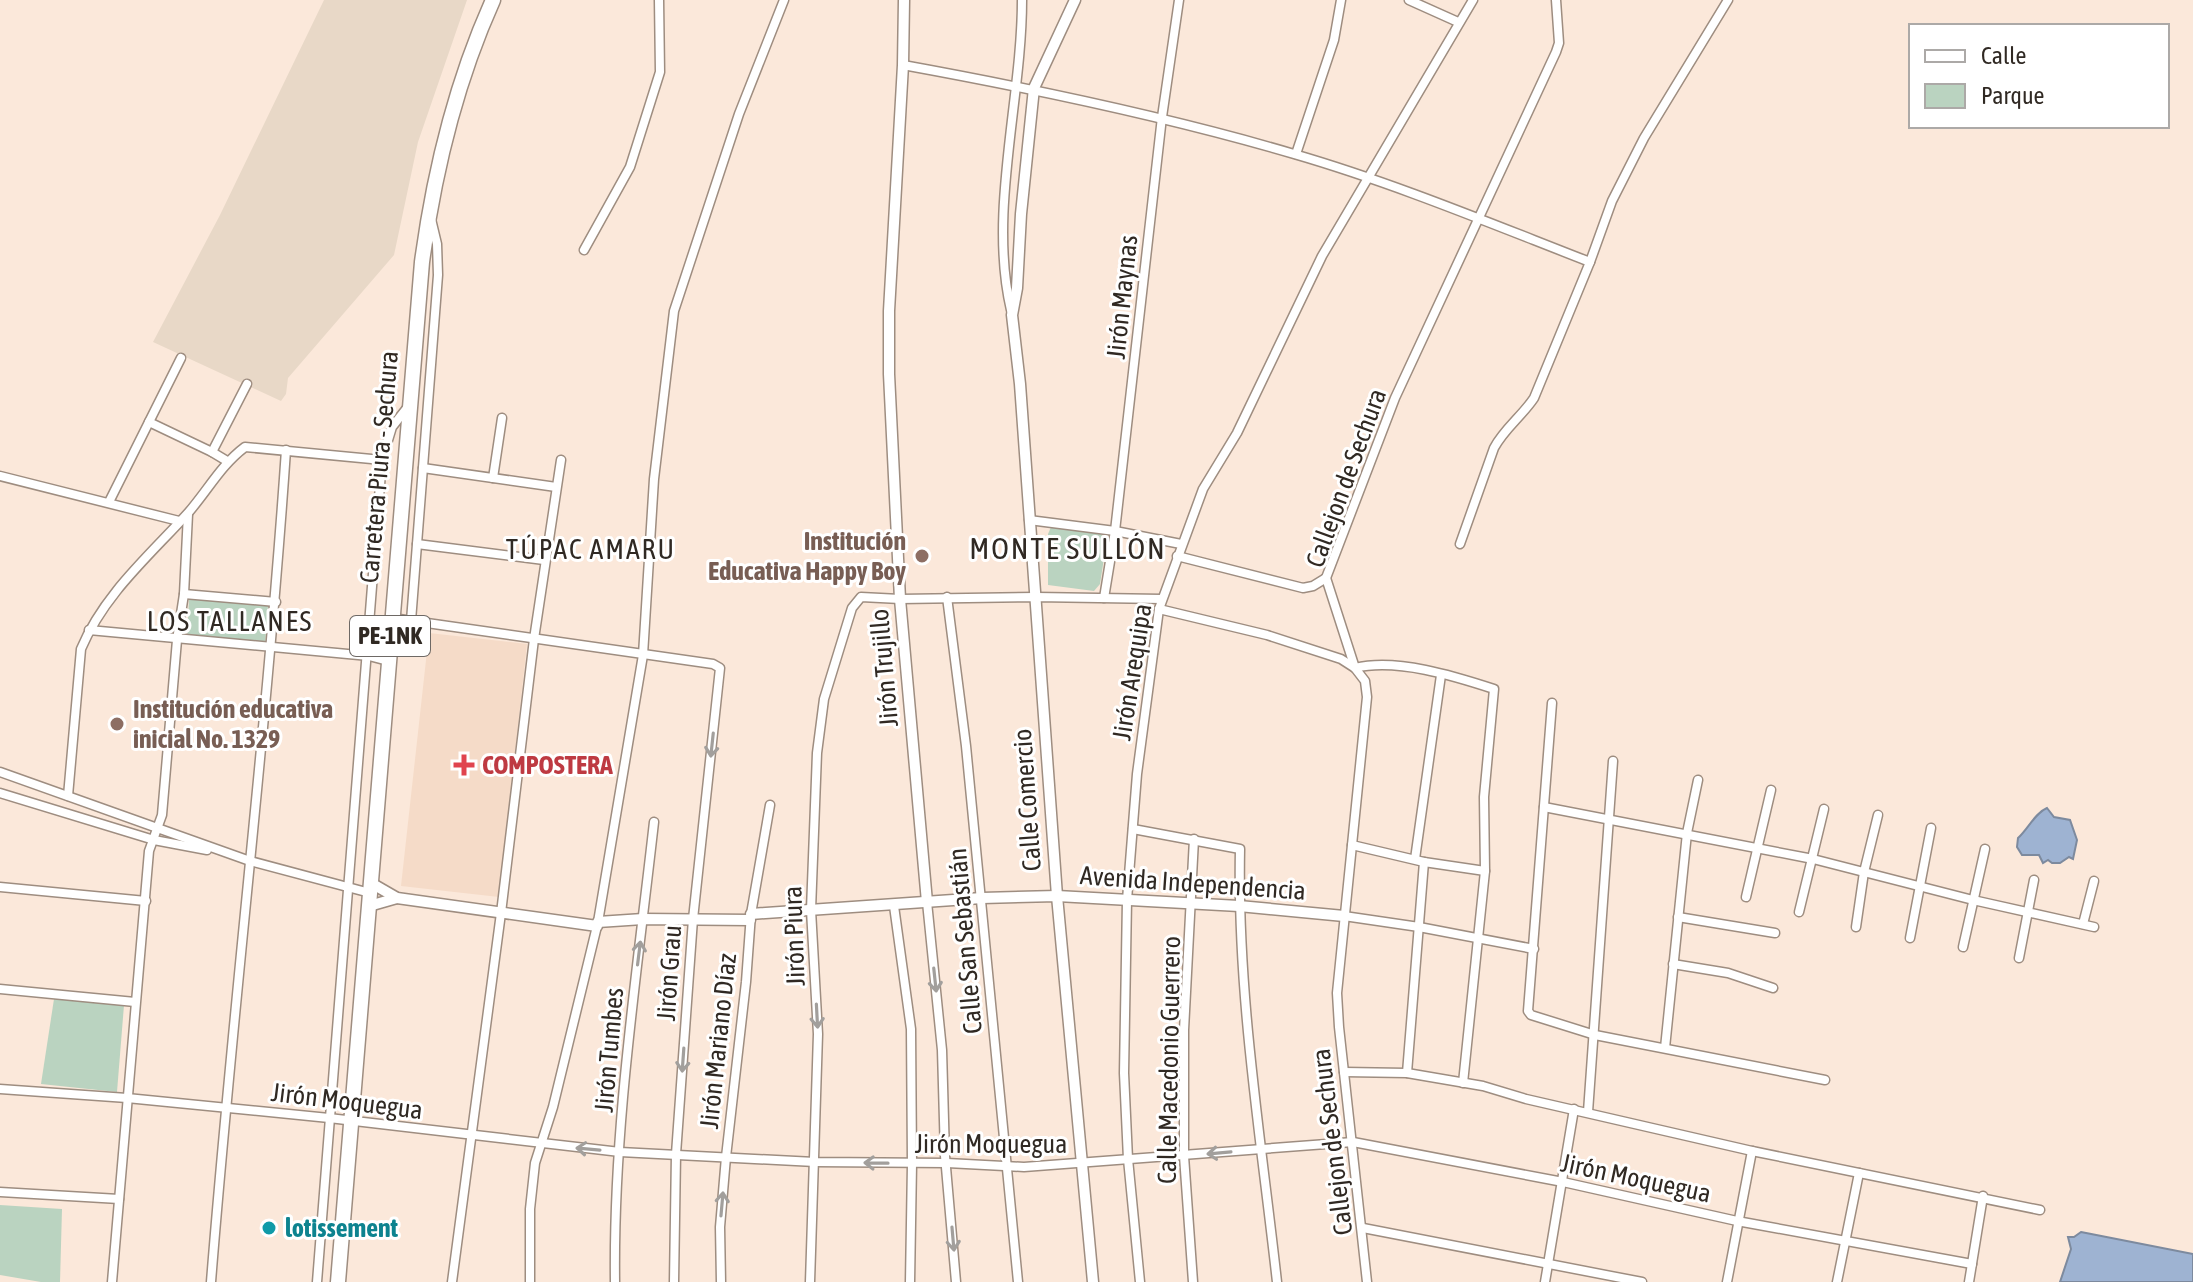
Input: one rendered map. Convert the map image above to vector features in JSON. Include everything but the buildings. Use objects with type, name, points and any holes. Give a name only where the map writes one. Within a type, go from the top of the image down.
[{"type":"main road","name":"Carretera Piura - Sechura","points":[[338,1282],[418,292],[430,212],[459,89],[493,0]]},
{"type":"street","points":[[584,250],[630,167],[660,72],[659,0]]},
{"type":"street","points":[[530,1282],[530,1209],[535,1163],[553,1107],[598,924],[643,655],[654,479],[674,311],[739,114],[784,0]]},
{"type":"street","name":"Jirón Trujillo","points":[[904,0],[889,311],[889,374],[900,599],[942,1050],[956,1282]]},
{"type":"street","name":"Calle Comercio","points":[[1022,0],[1022,49],[1016,85],[1004,250],[1020,384],[1057,896],[1093,1282]]},
{"type":"street","name":"Calle Comercio","points":[[1012,315],[1034,88],[1075,0]]},
{"type":"street","name":"Jirón Maynas","points":[[1104,598],[1115,531],[1162,117],[1179,0]]},
{"type":"street","points":[[1296,154],[1334,40],[1341,0]]},
{"type":"street","points":[[1409,0],[1458,22]]},
{"type":"street","name":"Jirón Arequipa","points":[[1140,1282],[1128,1159],[1124,1073],[1127,900],[1147,690],[1159,609],[1203,489],[1237,433],[1322,256],[1473,0]]},
{"type":"street","name":"Callejon de Sechura","points":[[1367,1282],[1337,993],[1367,697],[1365,681],[1355,668],[1326,578],[1395,398],[1556,52],[1559,43],[1556,0]]},
{"type":"street","points":[[1460,544],[1494,448],[1534,398],[1612,201],[1644,138],[1728,0]]},
{"type":"street","points":[[903,65],[1034,88],[1162,117],[1296,154],[1590,262]]},
{"type":"street","points":[[411,621],[438,275],[437,244],[430,212]]},
{"type":"street","points":[[109,502],[181,358]]},
{"type":"street","points":[[212,452],[247,384]]},
{"type":"street","points":[[317,1282],[382,460],[392,427],[408,408]]},
{"type":"street","points":[[493,478],[502,418]]},
{"type":"street","points":[[149,422],[227,461]]},
{"type":"street","points":[[68,796],[81,649],[89,630],[125,580],[188,514],[227,461],[245,447],[382,460]]},
{"type":"street","points":[[211,1282],[225,1108],[276,602],[286,450]]},
{"type":"street","points":[[452,1282],[544,560],[561,460]]},
{"type":"street","points":[[423,468],[556,487]]},
{"type":"street","points":[[0,476],[179,521]]},
{"type":"street","points":[[112,1282],[149,851],[159,829],[184,594],[188,514]]},
{"type":"street","points":[[1029,520],[1115,531],[1181,544]]},
{"type":"street","points":[[417,544],[544,560]]},
{"type":"street","points":[[1177,556],[1303,588],[1326,578]]},
{"type":"street","points":[[184,594],[276,602]]},
{"type":"street","name":"Jirón Piura","points":[[810,1282],[818,1034],[811,910],[817,753],[824,699],[852,608],[861,597],[900,599]]},
{"type":"street","name":"Calle San Sebastián","points":[[947,597],[982,898],[1018,1282]]},
{"type":"street","points":[[900,599],[1162,599]]},
{"type":"street","points":[[1159,609],[1267,635],[1341,659],[1355,668],[1379,663],[1494,689],[1484,797],[1485,871],[1463,1083]]},
{"type":"street","points":[[392,618],[643,655]]},
{"type":"street","points":[[89,630],[366,656],[388,661]]},
{"type":"street","name":"Jirón Grau","points":[[643,655],[713,664],[720,668],[693,919],[676,1154],[674,1282]]},
{"type":"street","points":[[1407,1073],[1419,927],[1419,860],[1441,675]]},
{"type":"street","points":[[1552,703],[1528,1011],[1531,1015],[1595,1035],[1825,1080]]},
{"type":"street","points":[[1588,1112],[1613,761]]},
{"type":"street","points":[[0,772],[250,861],[370,894]]},
{"type":"street","points":[[1665,1048],[1687,833],[1698,780]]},
{"type":"street","points":[[1746,897],[1771,790]]},
{"type":"street","points":[[0,793],[154,840],[238,857]]},
{"type":"street","name":"Jirón Mariano Díaz","points":[[721,1282],[720,1227],[750,917],[770,805]]},
{"type":"street","points":[[1544,807],[1813,859],[2094,927]]},
{"type":"street","points":[[1799,912],[1824,809]]},
{"type":"street","points":[[1856,927],[1864,872],[1878,815]]},
{"type":"street","name":"Jirón Tumbes","points":[[615,1282],[620,1152],[654,822]]},
{"type":"street","points":[[1910,938],[1931,828]]},
{"type":"street","points":[[1133,829],[1240,849],[1239,906],[1245,991],[1277,1282]]},
{"type":"street","name":"Calle Macedonio Guerrero","points":[[1193,1282],[1184,1156],[1184,1030],[1194,839]]},
{"type":"street","points":[[1352,845],[1485,871]]},
{"type":"street","points":[[1963,947],[1985,849]]},
{"type":"street","points":[[2019,958],[2034,880]]},
{"type":"street","points":[[2083,924],[2094,881]]},
{"type":"street","points":[[0,887],[146,901]]},
{"type":"street","name":"Avenida Independencia","points":[[370,894],[397,898]]},
{"type":"street","name":"Avenida Independencia","points":[[370,894],[598,924],[643,919],[750,917],[982,898],[1057,896],[1239,906],[1344,916]]},
{"type":"street","points":[[894,906],[911,1029],[910,1282]]},
{"type":"street","points":[[1344,916],[1534,949]]},
{"type":"street","points":[[1678,917],[1775,933]]},
{"type":"street","points":[[1673,964],[1728,973],[1773,988]]},
{"type":"street","points":[[0,989],[135,1002]]},
{"type":"street","points":[[1344,1072],[1407,1073],[1463,1083],[1752,1151],[2040,1210]]},
{"type":"street","name":"Jirón Moquegua","points":[[0,1089],[351,1120],[620,1152],[815,1162],[1007,1166],[1353,1142],[1563,1182],[1737,1221],[1972,1264]]},
{"type":"street","points":[[1545,1282],[1574,1109]]},
{"type":"street","points":[[1727,1282],[1752,1151]]},
{"type":"street","points":[[1837,1282],[1859,1173]]},
{"type":"street","points":[[0,1192],[119,1199]]},
{"type":"street","points":[[1969,1282],[1983,1196]]},
{"type":"street","points":[[1363,1228],[1642,1282]]},
{"type":"shaded area","points":[[324,0],[467,0],[418,142],[394,255],[288,378],[286,394],[281,401],[153,342],[220,215]]},
{"type":"shaded area","name":"COMPOSTERA","points":[[429,633],[527,644],[499,897],[401,886]]},
{"type":"green space","points":[[1051,527],[1099,533],[1107,539],[1100,584],[1094,591],[1048,585],[1048,534]]},
{"type":"green space","points":[[189,599],[268,606],[265,645],[187,638]]},
{"type":"green space","points":[[54,999],[124,1005],[117,1092],[41,1084]]},
{"type":"green space","points":[[0,1205],[62,1209],[60,1282],[0,1275]]},
{"type":"water","points":[[2047,808],[2054,817],[2070,820],[2077,840],[2073,859],[2069,857],[2060,863],[2048,860],[2043,863],[2039,855],[2022,855],[2017,847],[2018,838]]},
{"type":"water","points":[[2081,1232],[2193,1254],[2193,1282],[2060,1282],[2071,1249],[2068,1237]]},
{"type":"place","name":"Institución Educativa Happy Boy","points":[[922,556]]},
{"type":"place","name":"Institución educativa inicial No. 1329","points":[[117,724]]},
{"type":"place","name":"COMPOSTERA","points":[[464,765]]},
{"type":"place","name":"lotissement","points":[[269,1228]]},
{"type":"district","name":"TÚPAC AMARU","points":[[591,549]]},
{"type":"district","name":"MONTE SULLÓN","points":[[1068,549]]},
{"type":"district","name":"LOS TALLANES","points":[[230,621]]}]
